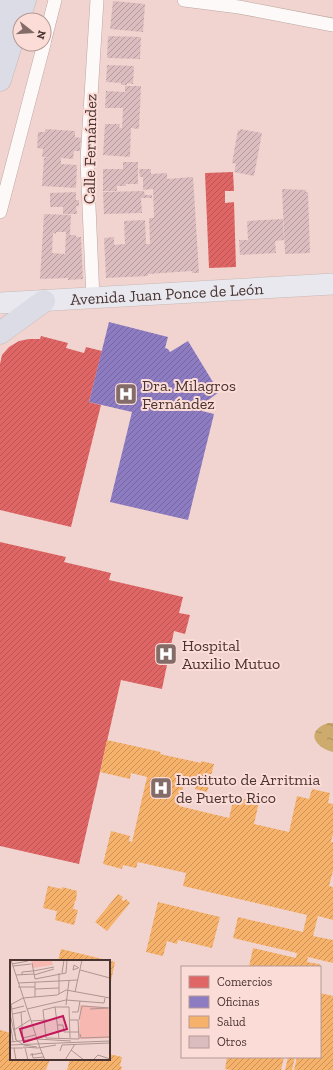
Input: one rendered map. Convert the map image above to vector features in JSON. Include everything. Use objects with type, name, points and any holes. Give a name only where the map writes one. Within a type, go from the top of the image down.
[{"type":"highway","points":[[0,38],[9,0]]},
{"type":"highway","points":[[0,80],[25,0]]},
{"type":"highway","points":[[0,333],[44,301]]},
{"type":"main road","name":"Avenida Juan Ponce de León","points":[[0,303],[93,299],[333,284]]},
{"type":"street","points":[[52,12],[55,0]]},
{"type":"street","name":"Calle Fernández","points":[[93,299],[87,160],[97,0]]},
{"type":"street","points":[[184,0],[239,7],[333,25]]},
{"type":"street","points":[[0,212],[42,52]]},
{"type":"water","points":[[328,723],[333,723],[333,752],[326,750],[317,743],[314,734],[321,726]]},
{"type":"building: Comercios","points":[[233,172],[234,191],[225,191],[225,203],[234,202],[236,267],[209,268],[205,173]]},
{"type":"building: Comercios","points":[[41,336],[68,343],[66,348],[84,353],[86,347],[102,351],[89,402],[101,405],[71,527],[0,510],[0,364],[2,355],[9,347],[19,341],[40,339]]},
{"type":"building: Comercios","points":[[0,542],[66,557],[64,562],[111,573],[109,580],[183,597],[179,613],[190,615],[185,634],[174,631],[162,689],[121,680],[79,864],[0,846]]},
{"type":"building: Oficinas","points":[[109,322],[168,337],[165,348],[170,352],[188,341],[219,392],[203,404],[204,406],[202,411],[214,414],[188,520],[110,502],[132,412],[89,402]]},
{"type":"building: Salud","points":[[107,740],[161,752],[160,754],[201,763],[201,761],[214,764],[207,792],[195,789],[196,786],[184,783],[179,806],[229,818],[234,797],[259,802],[254,824],[289,832],[297,796],[309,799],[312,789],[330,793],[328,803],[333,804],[333,834],[331,842],[333,842],[333,871],[329,886],[333,887],[333,920],[318,916],[313,936],[333,940],[333,963],[308,957],[307,962],[319,964],[321,966],[249,966],[253,948],[296,958],[297,953],[233,938],[238,917],[303,932],[307,915],[183,886],[186,873],[138,862],[136,868],[123,865],[122,869],[103,864],[111,831],[130,836],[129,841],[132,842],[147,777],[131,773],[130,779],[100,772]]},
{"type":"building: Salud","points":[[48,886],[62,889],[62,887],[77,891],[73,909],[78,910],[74,925],[55,920],[57,911],[43,908]]},
{"type":"building: Salud","points":[[118,894],[123,897],[121,899],[124,901],[126,899],[130,903],[107,931],[95,922]]},
{"type":"building: Salud","points":[[158,902],[220,917],[212,948],[178,940],[177,944],[167,941],[163,956],[146,952]]},
{"type":"building: Salud","points":[[61,949],[107,960],[58,960]]},
{"type":"building: Salud","points":[[110,961],[115,962],[110,986]]},
{"type":"building: Salud","points":[[321,993],[333,996],[333,1070],[294,1070],[297,1058],[321,1058]]},
{"type":"building: Salud","points":[[0,1030],[10,1033],[10,1060],[50,1060],[46,1070],[0,1070]]},
{"type":"building: Salud","points":[[110,1054],[122,1057],[120,1066],[122,1067],[121,1070],[67,1070],[70,1060],[110,1060]]},
{"type":"building: Salud","points":[[227,1058],[284,1058],[281,1070],[225,1069]]},
{"type":"building: Salud","points":[[288,1058],[295,1058],[292,1070],[285,1070]]},
{"type":"building: Otros","points":[[113,1],[145,4],[143,32],[110,29]]},
{"type":"building: Otros","points":[[108,36],[141,37],[140,59],[107,58]]},
{"type":"building: Otros","points":[[107,65],[134,66],[133,84],[127,83],[127,85],[121,85],[121,83],[106,82]]},
{"type":"building: Otros","points":[[125,86],[141,86],[139,129],[131,128],[130,157],[103,155],[105,124],[120,124],[119,128],[122,128],[123,108],[105,108],[106,91],[125,92]]},
{"type":"building: Otros","points":[[45,129],[75,131],[75,137],[81,138],[80,151],[74,151],[73,159],[61,158],[61,164],[77,165],[76,188],[42,186],[44,158],[51,158],[42,157],[43,149],[37,148],[38,132],[45,132]]},
{"type":"building: Otros","points":[[240,129],[262,133],[254,176],[234,172],[236,164],[232,163],[238,130],[240,131]]},
{"type":"building: Otros","points":[[123,162],[138,162],[138,184],[117,186],[117,191],[103,191],[103,169],[123,169]]},
{"type":"building: Otros","points":[[139,169],[151,169],[151,174],[167,173],[167,179],[193,177],[199,273],[192,273],[192,271],[148,274],[148,276],[106,278],[104,238],[114,237],[114,245],[125,244],[124,221],[145,220],[146,244],[150,244],[149,218],[154,218],[153,189],[143,190],[143,177],[140,177]]},
{"type":"building: Otros","points":[[282,189],[306,190],[306,192],[308,192],[310,253],[285,254]]},
{"type":"building: Otros","points":[[144,191],[145,195],[152,195],[152,198],[141,198],[142,213],[104,214],[103,192]]},
{"type":"building: Otros","points":[[76,192],[76,200],[79,200],[79,206],[76,206],[77,214],[63,214],[63,207],[50,207],[50,193]]},
{"type":"building: Otros","points":[[44,214],[71,215],[70,235],[81,237],[83,279],[40,279]],"holes":[[[56,232],[66,232],[65,254],[52,253],[53,233],[56,234]]]},
{"type":"building: Otros","points":[[283,219],[284,240],[275,241],[276,253],[240,255],[239,240],[248,240],[247,221]]},
{"type":"place","name":"Dra. Milagros Fernández","points":[[126,394]]},
{"type":"place","name":"Hospital Auxilio Mutuo","points":[[166,654]]},
{"type":"place","name":"Instituto de Arritmia de Puerto Rico","points":[[161,788]]}]
